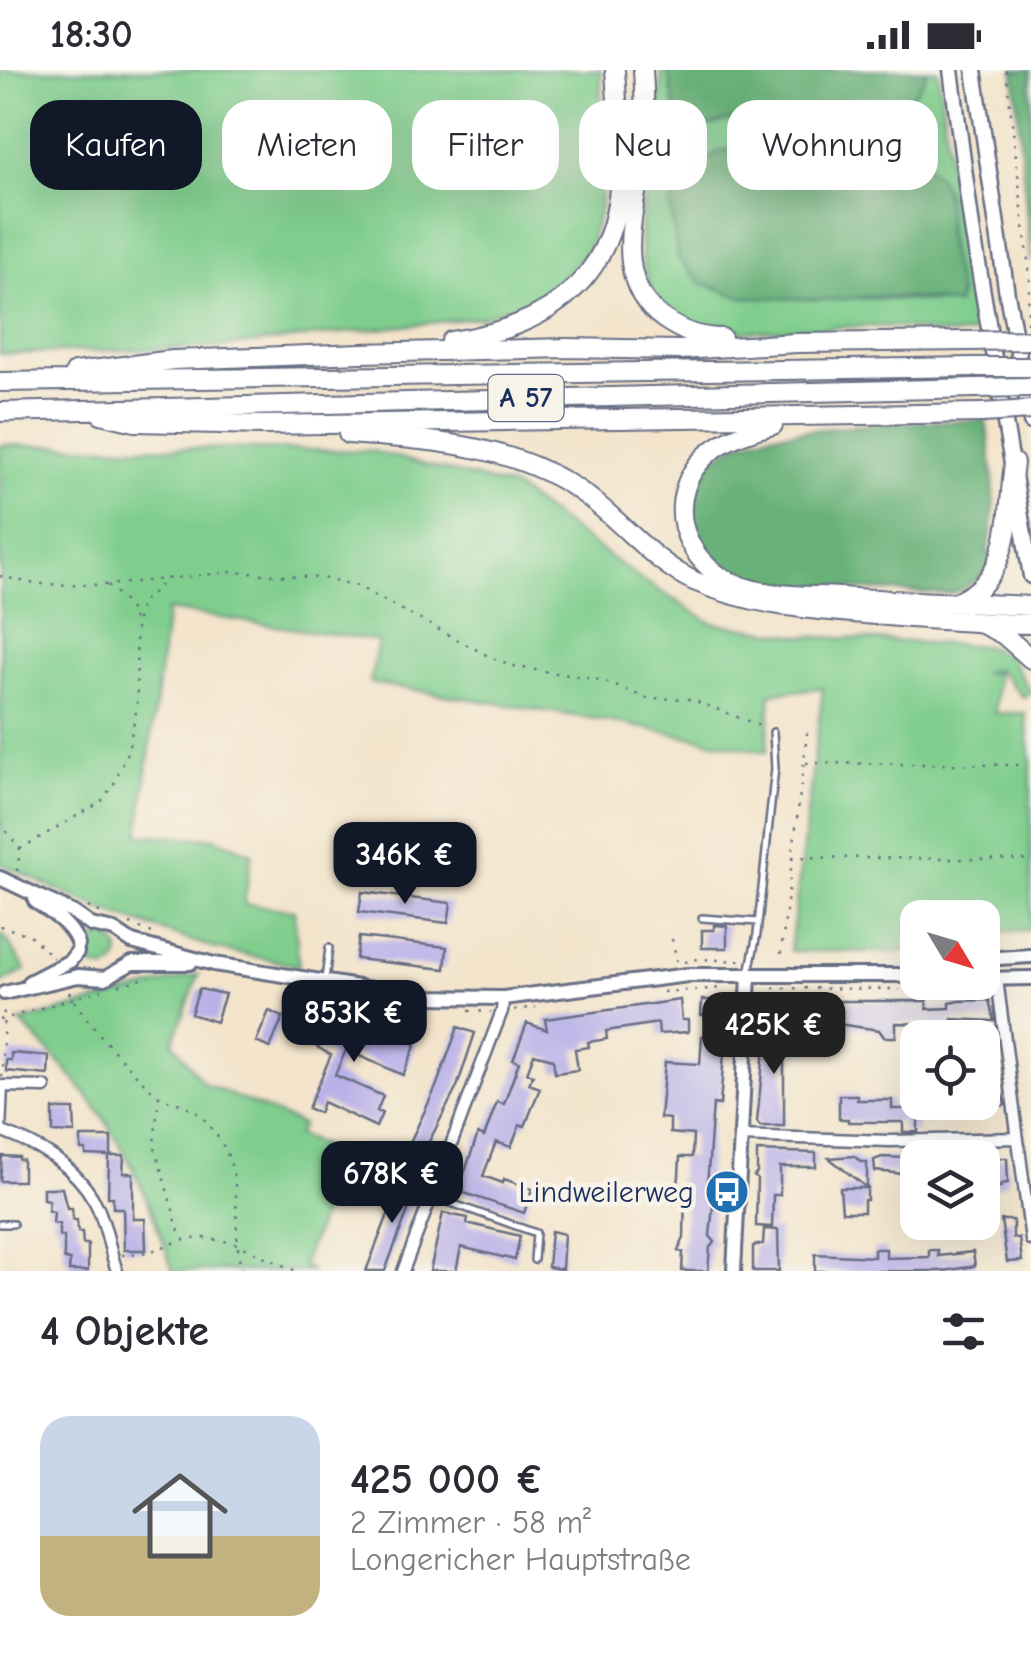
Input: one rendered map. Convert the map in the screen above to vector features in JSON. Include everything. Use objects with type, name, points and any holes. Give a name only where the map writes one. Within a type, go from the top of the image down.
[{"type":"highway","points":[[361,353],[508,330],[540,316],[576,287],[603,248],[616,202],[620,170],[616,70]]},
{"type":"highway","points":[[643,70],[644,134],[629,240],[631,269],[642,298],[672,325],[698,337],[797,343]]},
{"type":"highway","points":[[361,353],[567,348],[680,350],[797,343],[968,341],[1029,333]]},
{"type":"highway","points":[[652,372],[797,343]]},
{"type":"highway","name":"A 57","points":[[26,381],[173,360],[361,353]]},
{"type":"highway","name":"A 57","points":[[0,382],[1031,367]]},
{"type":"highway","name":"A 57","points":[[0,412],[1031,387]]},
{"type":"highway","points":[[76,408],[135,422],[263,425],[1031,410]]},
{"type":"highway","points":[[808,417],[730,439],[698,464],[688,480],[682,524],[692,548],[719,575],[759,590],[1031,606]]},
{"type":"highway","points":[[263,425],[431,440],[514,458],[583,493],[687,577],[736,597],[788,607],[1031,624]]},
{"type":"highway","points":[[956,602],[985,585],[1000,562],[1014,462]]},
{"type":"highway","points":[[979,623],[1004,635],[1031,659]]},
{"type":"main road","points":[[951,70],[972,228],[1031,576]]},
{"type":"main road","points":[[974,70],[1007,294],[1031,422]]},
{"type":"street","points":[[0,878],[18,882],[100,927]]},
{"type":"street","points":[[18,882],[76,935],[81,966],[96,978]]},
{"type":"street","points":[[2,994],[58,968],[78,948],[87,932],[100,927],[122,928]]},
{"type":"street","points":[[122,928],[132,942],[214,964],[420,996],[503,998],[749,969],[899,969]]},
{"type":"street","points":[[122,928],[129,953],[122,970]]},
{"type":"street","points":[[1000,958],[1031,956]]},
{"type":"street","points":[[2,994],[78,976],[105,978],[144,961],[214,964]]},
{"type":"street","points":[[734,1271],[749,969]]},
{"type":"street","points":[[1000,979],[1031,978]]},
{"type":"street","points":[[403,1271],[502,1011],[503,998]]},
{"type":"street","points":[[994,1000],[1031,1240]]},
{"type":"street","points":[[45,1087],[2,1086],[0,1131],[37,1144],[69,1169],[95,1203],[116,1271]]},
{"type":"street","points":[[739,1136],[890,1142],[1018,1138]]},
{"type":"lane","points":[[749,969],[775,768],[773,732]]},
{"type":"lane","points":[[702,918],[758,922]]},
{"type":"lane","points":[[324,983],[329,948]]},
{"type":"lane","points":[[409,1031],[420,996]]},
{"type":"lane","points":[[354,1153],[433,1192],[536,1233],[534,1260]]},
{"type":"lane","points":[[0,1224],[13,1224]]},
{"type":"path","points":[[1006,70],[1028,240],[1029,333]]},
{"type":"path","points":[[0,576],[35,584],[107,585],[233,572],[286,574],[355,585],[518,668],[600,680],[646,698],[690,699],[773,732]]},
{"type":"path","points":[[20,848],[101,802],[116,782],[137,707],[136,624],[141,603],[169,577]]},
{"type":"path","points":[[107,585],[128,605],[136,624]]},
{"type":"path","points":[[780,954],[808,725]]},
{"type":"path","points":[[805,763],[1020,765]]},
{"type":"path","points":[[0,823],[20,848],[18,882]]},
{"type":"path","points":[[792,857],[1031,860]]},
{"type":"path","points":[[81,905],[112,918]]},
{"type":"path","points":[[0,926],[30,935],[55,960]]},
{"type":"path","points":[[122,928],[158,936]]},
{"type":"path","points":[[672,938],[678,964]]},
{"type":"path","points":[[670,965],[698,959],[749,969]]},
{"type":"path","points":[[2,994],[2,1086]]},
{"type":"path","points":[[333,1036],[351,996]]},
{"type":"path","points":[[2,1019],[72,999],[159,1096],[191,1108],[206,1121],[233,1167],[238,1197],[235,1243],[242,1271]]},
{"type":"path","points":[[342,1016],[352,1020],[359,1003]]},
{"type":"path","points":[[159,1096],[154,1144],[182,1240]]},
{"type":"path","points":[[112,1257],[205,1238],[235,1243],[296,1271]]},
{"type":"green space","points":[[0,70],[601,70],[601,100],[579,100],[579,190],[601,190],[601,206],[588,250],[545,296],[480,317],[222,347],[0,354]]},
{"type":"green space","points":[[661,70],[668,70],[674,100],[659,100]]},
{"type":"green space","points":[[668,70],[927,70],[915,92],[905,100],[727,100],[727,122],[707,126],[707,100],[674,100]]},
{"type":"green space","points":[[927,70],[938,70],[958,232],[976,331],[948,335],[878,326],[740,331],[712,328],[674,314],[652,289],[642,258],[645,190],[690,190],[741,297],[957,305],[960,295],[952,273],[946,208],[932,190],[938,190],[938,100],[896,100]]},
{"type":"green space","points":[[1031,70],[1031,264],[1014,72]]},
{"type":"green space","points":[[727,121],[727,150],[707,160],[707,127]]},
{"type":"green space","points":[[727,150],[727,190],[938,190],[938,179],[946,196],[947,238],[957,282],[957,305],[872,296],[839,300],[741,297],[701,283],[678,259],[670,204],[678,190],[707,190],[707,160]]},
{"type":"green space","points":[[986,420],[994,503],[987,553],[995,556],[982,575],[955,592],[824,588],[756,581],[716,564],[700,548],[689,520],[691,492],[709,461],[738,443],[770,434],[885,423]]},
{"type":"green space","points":[[0,445],[372,451],[514,488],[639,578],[712,623],[801,636],[985,646],[1010,657],[1030,692],[1023,697],[998,670],[981,672],[997,673],[995,713],[1025,713],[1031,761],[1031,930],[1000,931],[1000,900],[900,900],[900,952],[790,951],[823,688],[771,693],[767,752],[619,723],[370,683],[378,641],[167,610],[139,835],[214,838],[252,853],[244,904],[294,910],[299,966],[213,948],[102,910],[1,864]]},
{"type":"green space","points":[[0,935],[26,970],[0,984]]},
{"type":"green space","points":[[103,937],[114,942],[119,953],[114,964],[103,969],[92,964],[87,953],[92,942]]},
{"type":"green space","points":[[199,974],[173,1042],[203,1083],[302,1125],[297,1135],[346,1155],[302,1266],[313,1271],[173,1271],[146,1197],[115,1136],[75,1080],[20,1022]]},
{"type":"building","points":[[362,892],[451,903],[448,923],[359,912]]},
{"type":"building","points":[[714,925],[727,926],[727,948],[702,948],[702,930],[714,930]]},
{"type":"building","points":[[359,937],[447,947],[445,969],[356,959]]},
{"type":"building","points":[[199,989],[225,994],[216,1022],[191,1014]]},
{"type":"building","points":[[811,999],[819,1001],[819,1007],[838,1007],[838,1001],[927,1001],[927,1009],[950,1008],[950,1003],[960,1001],[989,1000],[994,1020],[900,1020],[896,1023],[896,1037],[884,1037],[879,1030],[831,1023],[832,1018],[770,1017],[771,1001]]},
{"type":"building","points":[[680,1000],[688,1032],[659,1034],[658,1023],[606,1031],[607,1039],[575,1049],[578,1070],[555,1073],[553,1059],[534,1054],[527,1073],[533,1075],[529,1084],[540,1088],[525,1126],[520,1125],[511,1147],[496,1142],[483,1176],[532,1189],[524,1213],[458,1191],[478,1134],[484,1137],[497,1102],[504,1104],[519,1062],[513,1060],[527,1023],[547,1030],[545,1019]]},
{"type":"building","points":[[702,1000],[728,1000],[720,1105],[713,1104],[707,1186],[715,1186],[710,1236],[715,1242],[710,1247],[708,1271],[682,1271],[683,1252],[678,1251],[684,1238],[685,1186],[678,1185],[680,1157],[692,1157],[693,1135],[670,1133],[670,1119],[660,1118],[665,1062],[700,1064],[702,1036],[708,1036],[711,1016],[701,1015]]},
{"type":"building","points":[[269,1011],[283,1017],[270,1048],[256,1042]]},
{"type":"building","points":[[310,1014],[365,1033],[368,1024],[416,1044],[403,1075],[346,1050],[335,1075],[383,1096],[376,1127],[323,1102],[319,1113],[308,1108],[331,1055],[301,1038]]},
{"type":"building","points":[[767,1019],[778,1020],[775,1039],[805,1041],[805,1052],[784,1051],[784,1126],[760,1126],[757,1122]]},
{"type":"building","points":[[458,1027],[475,1033],[457,1087],[418,1163],[403,1157],[436,1087]]},
{"type":"building","points":[[11,1053],[49,1056],[48,1075],[6,1071]]},
{"type":"building","points":[[839,1095],[857,1095],[857,1100],[892,1100],[892,1109],[900,1109],[900,1120],[918,1120],[918,1132],[903,1132],[903,1122],[839,1119]]},
{"type":"building","points":[[53,1109],[74,1109],[75,1133],[53,1132]]},
{"type":"building","points":[[81,1137],[111,1137],[111,1156],[86,1155],[86,1150],[81,1150]]},
{"type":"building","points":[[757,1151],[816,1153],[816,1167],[780,1167],[780,1195],[773,1195],[772,1227],[756,1226]]},
{"type":"building","points":[[2,1156],[23,1160],[23,1181],[0,1181]]},
{"type":"building","points":[[109,1156],[124,1156],[123,1173],[133,1173],[133,1219],[145,1219],[146,1250],[124,1250],[123,1208],[113,1208],[113,1197],[108,1197]]},
{"type":"building","points":[[854,1156],[867,1162],[867,1188],[829,1158]]},
{"type":"building","points":[[900,1158],[900,1174],[875,1171],[874,1160]]},
{"type":"building","points":[[1000,1158],[1007,1158],[1008,1183],[1001,1187]]},
{"type":"building","points":[[394,1177],[417,1187],[385,1271],[366,1271],[398,1189],[390,1186]]},
{"type":"building","points":[[43,1188],[62,1188],[67,1208],[72,1208],[78,1232],[82,1232],[83,1244],[88,1244],[88,1271],[69,1271],[70,1260],[64,1259],[64,1236],[59,1236],[59,1224],[53,1223],[54,1212],[48,1211],[49,1200],[43,1199]]},
{"type":"building","points":[[840,1188],[867,1188],[864,1212],[842,1212]]},
{"type":"building","points":[[443,1213],[520,1236],[515,1260],[461,1247],[456,1271],[430,1271]]},
{"type":"building","points":[[1001,1220],[1013,1220],[1013,1238],[1019,1238],[1022,1261],[1007,1262]]},
{"type":"building","points":[[764,1229],[778,1230],[779,1271],[753,1271],[753,1246],[763,1244]]},
{"type":"building","points":[[551,1231],[564,1234],[562,1269],[548,1267]]},
{"type":"building","points":[[874,1249],[886,1249],[886,1258],[929,1257],[929,1250],[938,1250],[938,1256],[973,1252],[975,1266],[943,1271],[815,1271],[815,1254],[874,1257]]},
{"type":"place","name":"Lindweilerweg","points":[[727,1192]]}]
